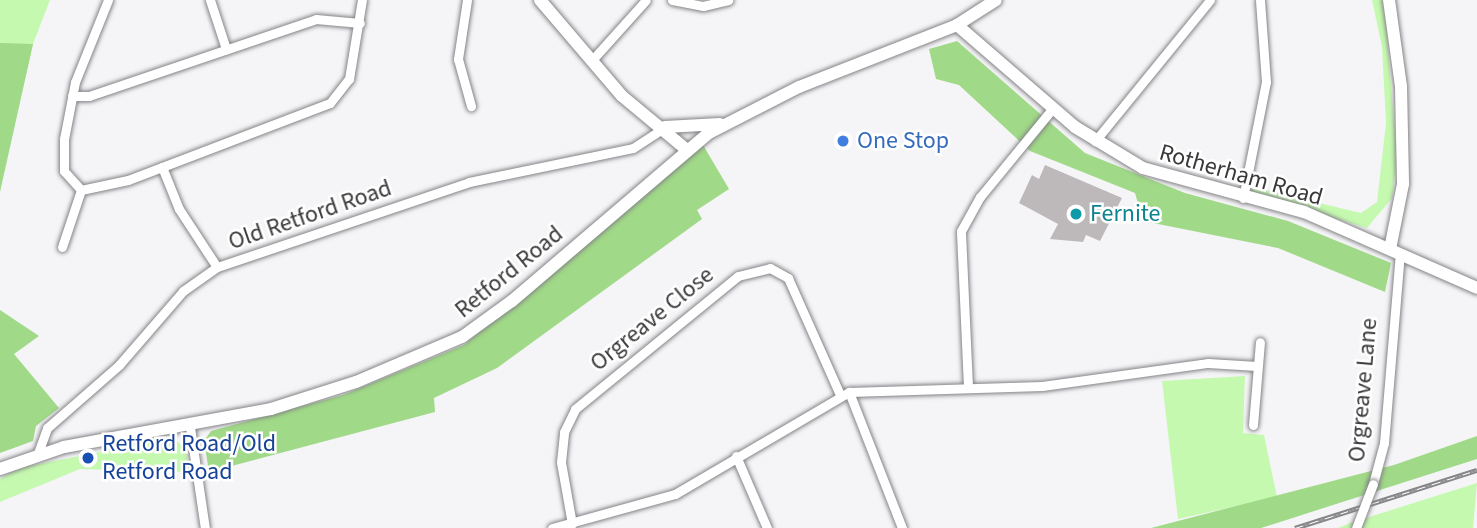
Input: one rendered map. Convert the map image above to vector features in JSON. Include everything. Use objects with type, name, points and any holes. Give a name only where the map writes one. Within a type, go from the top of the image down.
[{"type":"main road","points":[[541,0],[622,96],[669,127],[698,141]]},
{"type":"main road","name":"Retford Road","points":[[0,468],[38,453],[190,426],[356,382],[462,337],[513,301],[687,150],[724,124],[957,25],[996,0]]},
{"type":"main road","name":"Orgreave Lane","points":[[1389,0],[1401,86],[1403,172],[1395,251]]},
{"type":"main road","name":"Rotherham Road","points":[[957,25],[1052,109],[1095,141],[1157,174],[1304,212],[1477,288]]},
{"type":"main road","points":[[669,127],[724,124]]},
{"type":"main road","points":[[669,127],[687,150]]},
{"type":"street","points":[[81,190],[62,162],[72,96],[108,0]]},
{"type":"street","points":[[210,0],[226,49]]},
{"type":"street","points":[[81,190],[96,190],[162,167],[338,97],[349,79],[362,0]]},
{"type":"street","points":[[467,0],[458,59],[471,106]]},
{"type":"street","points":[[593,59],[646,0]]},
{"type":"street","points":[[672,0],[703,6],[728,0]]},
{"type":"street","points":[[1095,141],[1210,0]]},
{"type":"street","points":[[1243,198],[1266,82],[1260,0]]},
{"type":"street","points":[[72,96],[89,96],[316,19],[360,23]]},
{"type":"street","points":[[968,387],[961,231],[980,197],[1052,109]]},
{"type":"street","name":"Old Retford Road","points":[[38,453],[47,428],[119,365],[183,291],[217,267],[469,182],[633,148],[669,127]]},
{"type":"street","points":[[162,167],[180,209],[217,267]]},
{"type":"street","points":[[62,247],[81,190]]},
{"type":"street","name":"Orgreave Lane","points":[[1356,528],[1373,484],[1384,443],[1395,251]]},
{"type":"street","name":"Orgreave Close","points":[[572,524],[561,462],[564,432],[575,409],[738,276],[770,268],[788,278],[844,393],[902,528]]},
{"type":"street","points":[[1253,425],[1260,342]]},
{"type":"street","points":[[552,528],[656,502],[844,393],[1074,383],[1208,363],[1257,366]]},
{"type":"street","points":[[190,426],[205,528]]},
{"type":"street","points":[[736,456],[766,528]]},
{"type":"green space","points":[[0,0],[50,0],[33,44],[0,187]]},
{"type":"green space","points":[[1372,0],[1384,0],[1397,159],[1392,198],[1367,228],[1251,193],[1252,187],[1361,213],[1377,202],[1386,123],[1382,47]]},
{"type":"green space","points":[[957,41],[1085,153],[1185,193],[1288,221],[1391,263],[1385,292],[1278,248],[1143,221],[1135,193],[1030,151],[959,85],[936,79],[929,49]]},
{"type":"green space","points":[[0,43],[33,44],[0,192]]},
{"type":"green space","points":[[703,145],[729,189],[697,210],[702,219],[497,368],[434,398],[435,412],[209,472],[204,441],[211,431],[343,395],[464,345]]},
{"type":"green space","points":[[0,310],[39,336],[14,354],[59,408],[36,426],[33,441],[0,453]]},
{"type":"green space","points":[[1245,376],[1243,433],[1264,435],[1277,497],[1178,519],[1162,381]]},
{"type":"green space","points":[[1477,436],[1477,459],[1261,528],[1151,528],[1394,465]]},
{"type":"green space","points":[[172,438],[185,447],[190,472],[80,469],[0,502],[0,479],[18,468]]},
{"type":"green space","points":[[1477,483],[1473,528],[1338,528],[1350,523]]},
{"type":"building","name":"Fernite","points":[[1045,165],[1122,198],[1100,241],[1086,235],[1083,242],[1050,239],[1058,224],[1019,203],[1032,175],[1039,179]]},
{"type":"railway","points":[[1295,528],[1477,470]]},
{"type":"place","name":"One Stop","points":[[843,141]]},
{"type":"place","name":"Fernite","points":[[1076,214]]},
{"type":"place","name":"Retford Road/Old Retford Road","points":[[88,458]]}]
